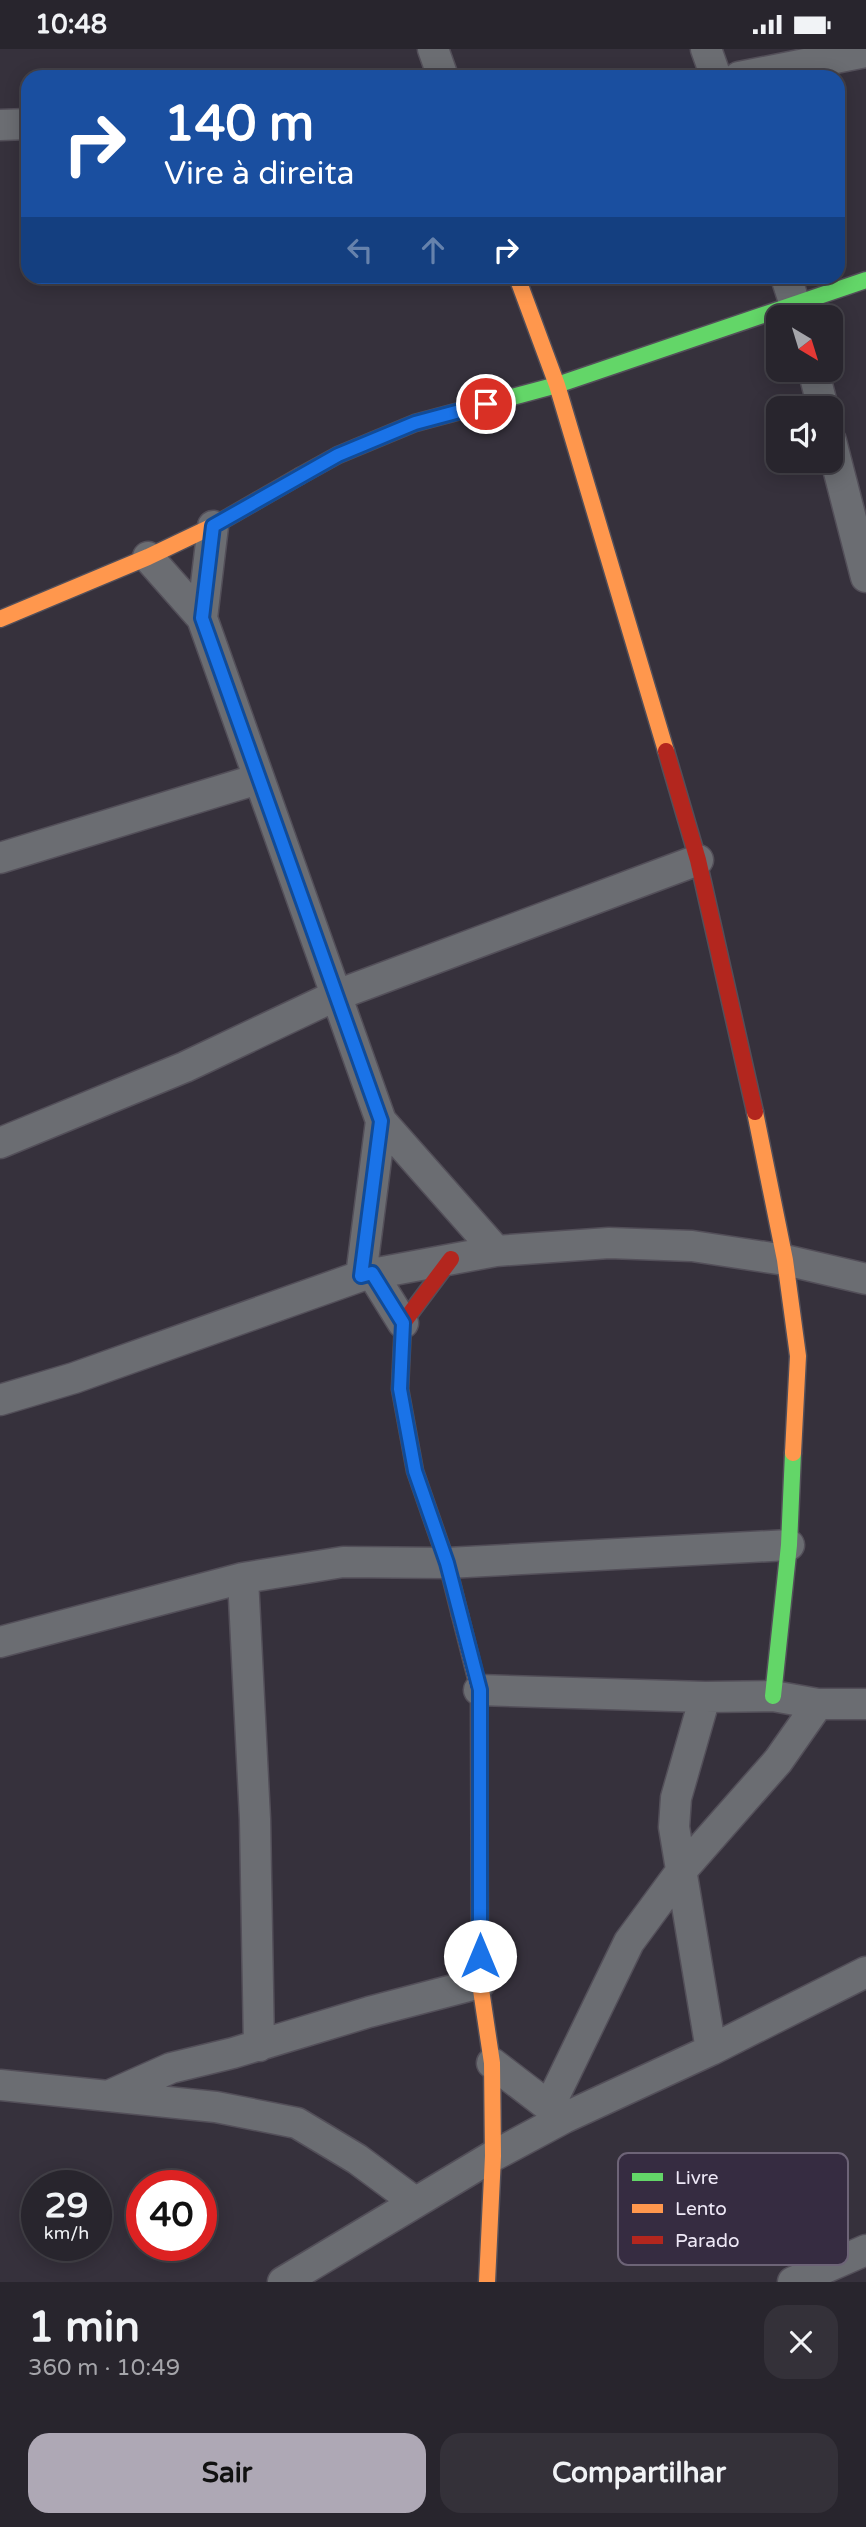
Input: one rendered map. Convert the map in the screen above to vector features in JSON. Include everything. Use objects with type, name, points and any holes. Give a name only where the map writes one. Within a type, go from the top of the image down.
[{"type":"street","points":[[706,49],[714,70]]},
{"type":"street","points":[[774,70],[866,52]]},
{"type":"street","points":[[0,125],[21,124]]},
{"type":"street","points":[[0,619],[148,557],[213,526],[338,455],[415,423],[557,385],[793,299],[866,280]]},
{"type":"street","points":[[520,284],[557,385],[698,860],[738,1031],[785,1260],[798,1356],[789,1545],[773,1696]]},
{"type":"street","points":[[841,473],[861,534],[866,577]]},
{"type":"street","points":[[202,618],[213,526]]},
{"type":"street","points":[[148,557],[202,618],[381,1121],[496,1251]]},
{"type":"street","points":[[0,858],[258,779]]},
{"type":"street","points":[[0,1143],[185,1067],[338,995],[698,860]]},
{"type":"street","points":[[381,1121],[366,1275],[403,1323]]},
{"type":"street","points":[[0,1401],[74,1378],[366,1275],[496,1251],[609,1243],[692,1246],[785,1260],[866,1279]]},
{"type":"street","points":[[451,1259],[403,1323],[400,1389],[415,1471],[447,1563],[480,1690],[480,1983],[492,2063],[493,2156],[487,2282]]},
{"type":"street","points":[[0,1642],[243,1578],[343,1562],[447,1563],[789,1545]]},
{"type":"street","points":[[243,1578],[255,1819],[259,2046]]},
{"type":"street","points":[[480,1690],[705,1697],[773,1696],[818,1704],[866,1705]]},
{"type":"street","points":[[705,1697],[676,1798],[674,1827],[711,2050]]},
{"type":"street","points":[[557,2113],[629,1942],[682,1870],[778,1761],[818,1704]]},
{"type":"street","points":[[283,2282],[493,2156],[557,2113],[711,2050],[866,1972]]},
{"type":"street","points":[[108,2096],[172,2068],[480,1983]]},
{"type":"street","points":[[492,2063],[557,2113]]},
{"type":"street","points":[[0,2085],[216,2107],[297,2123],[357,2159],[415,2202]]},
{"type":"street","points":[[848,2258],[866,2250]]},
{"type":"street","points":[[793,2282],[832,2265]]},
{"type":"traffic: fast","points":[[300,476],[338,455],[415,423],[557,385],[866,280]]},
{"type":"traffic: fast","points":[[773,1696],[789,1545],[793,1453]]},
{"type":"traffic: slow","points":[[520,284],[557,385],[666,751]]},
{"type":"traffic: slow","points":[[0,619],[148,557],[213,526],[300,476]]},
{"type":"traffic: slow","points":[[755,1112],[785,1260],[798,1356],[793,1453]]},
{"type":"traffic: slow","points":[[460,1615],[479,1690],[480,1983],[492,2063],[493,2156],[487,2282]]},
{"type":"traffic: jam","points":[[666,751],[698,860],[755,1112]]},
{"type":"traffic: jam","points":[[451,1259],[403,1323],[400,1389],[415,1471],[447,1563],[460,1615]]},
{"type":"route","points":[[480,1956],[480,1690],[447,1563],[415,1471],[400,1389],[403,1323],[372,1273],[361,1276],[381,1121],[202,618],[213,526],[338,455],[415,423],[486,404]]}]
